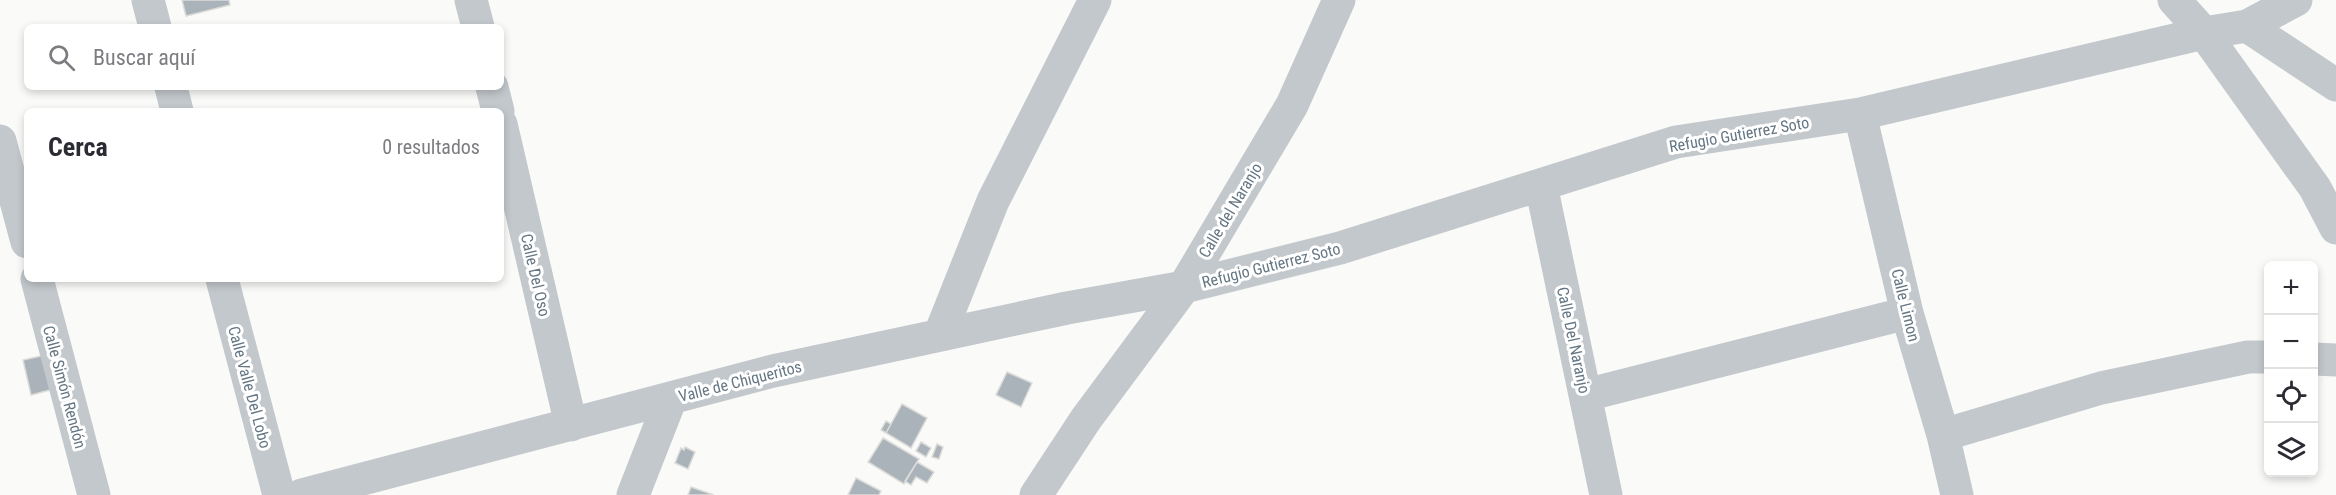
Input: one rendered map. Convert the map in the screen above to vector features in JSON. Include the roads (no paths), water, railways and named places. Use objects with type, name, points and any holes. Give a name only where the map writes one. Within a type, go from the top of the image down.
[{"type":"street","points":[[148,0],[154,24]]},
{"type":"street","points":[[471,0],[477,24]]},
{"type":"street","points":[[940,334],[993,201],[1095,0]]},
{"type":"street","name":"Calle del Naranjo","points":[[1036,495],[1086,419],[1184,287],[1292,105],[1339,0]]},
{"type":"street","points":[[2174,0],[2204,33],[2315,188],[2336,228]]},
{"type":"street","name":"Refugio Gutierrez Soto","points":[[1184,287],[1340,248],[1676,142],[1860,114],[2204,33],[2247,26],[2296,0]]},
{"type":"street","points":[[2247,26],[2336,85]]},
{"type":"street","points":[[172,90],[176,108]]},
{"type":"street","points":[[493,90],[497,108]]},
{"type":"street","name":"Calle Limon","points":[[1860,114],[1907,313],[1957,495]]},
{"type":"street","name":"Calle Del Oso","points":[[504,137],[571,425]]},
{"type":"street","points":[[0,141],[24,231]]},
{"type":"street","name":"Calle Del Naranjo","points":[[1541,185],[1606,495]]},
{"type":"street","name":"Calle Simón Rendón","points":[[38,282],[94,495]]},
{"type":"street","name":"Calle Valle Del Lobo","points":[[223,282],[279,495]]},
{"type":"street","name":"Valle de Chiqueritos","points":[[302,495],[773,371],[1067,308],[1184,287]]},
{"type":"street","points":[[1586,394],[1907,313]]},
{"type":"street","points":[[1942,435],[2101,388],[2248,357],[2264,357]]},
{"type":"street","points":[[2318,359],[2336,360]]},
{"type":"street","points":[[633,495],[671,398]]}]
